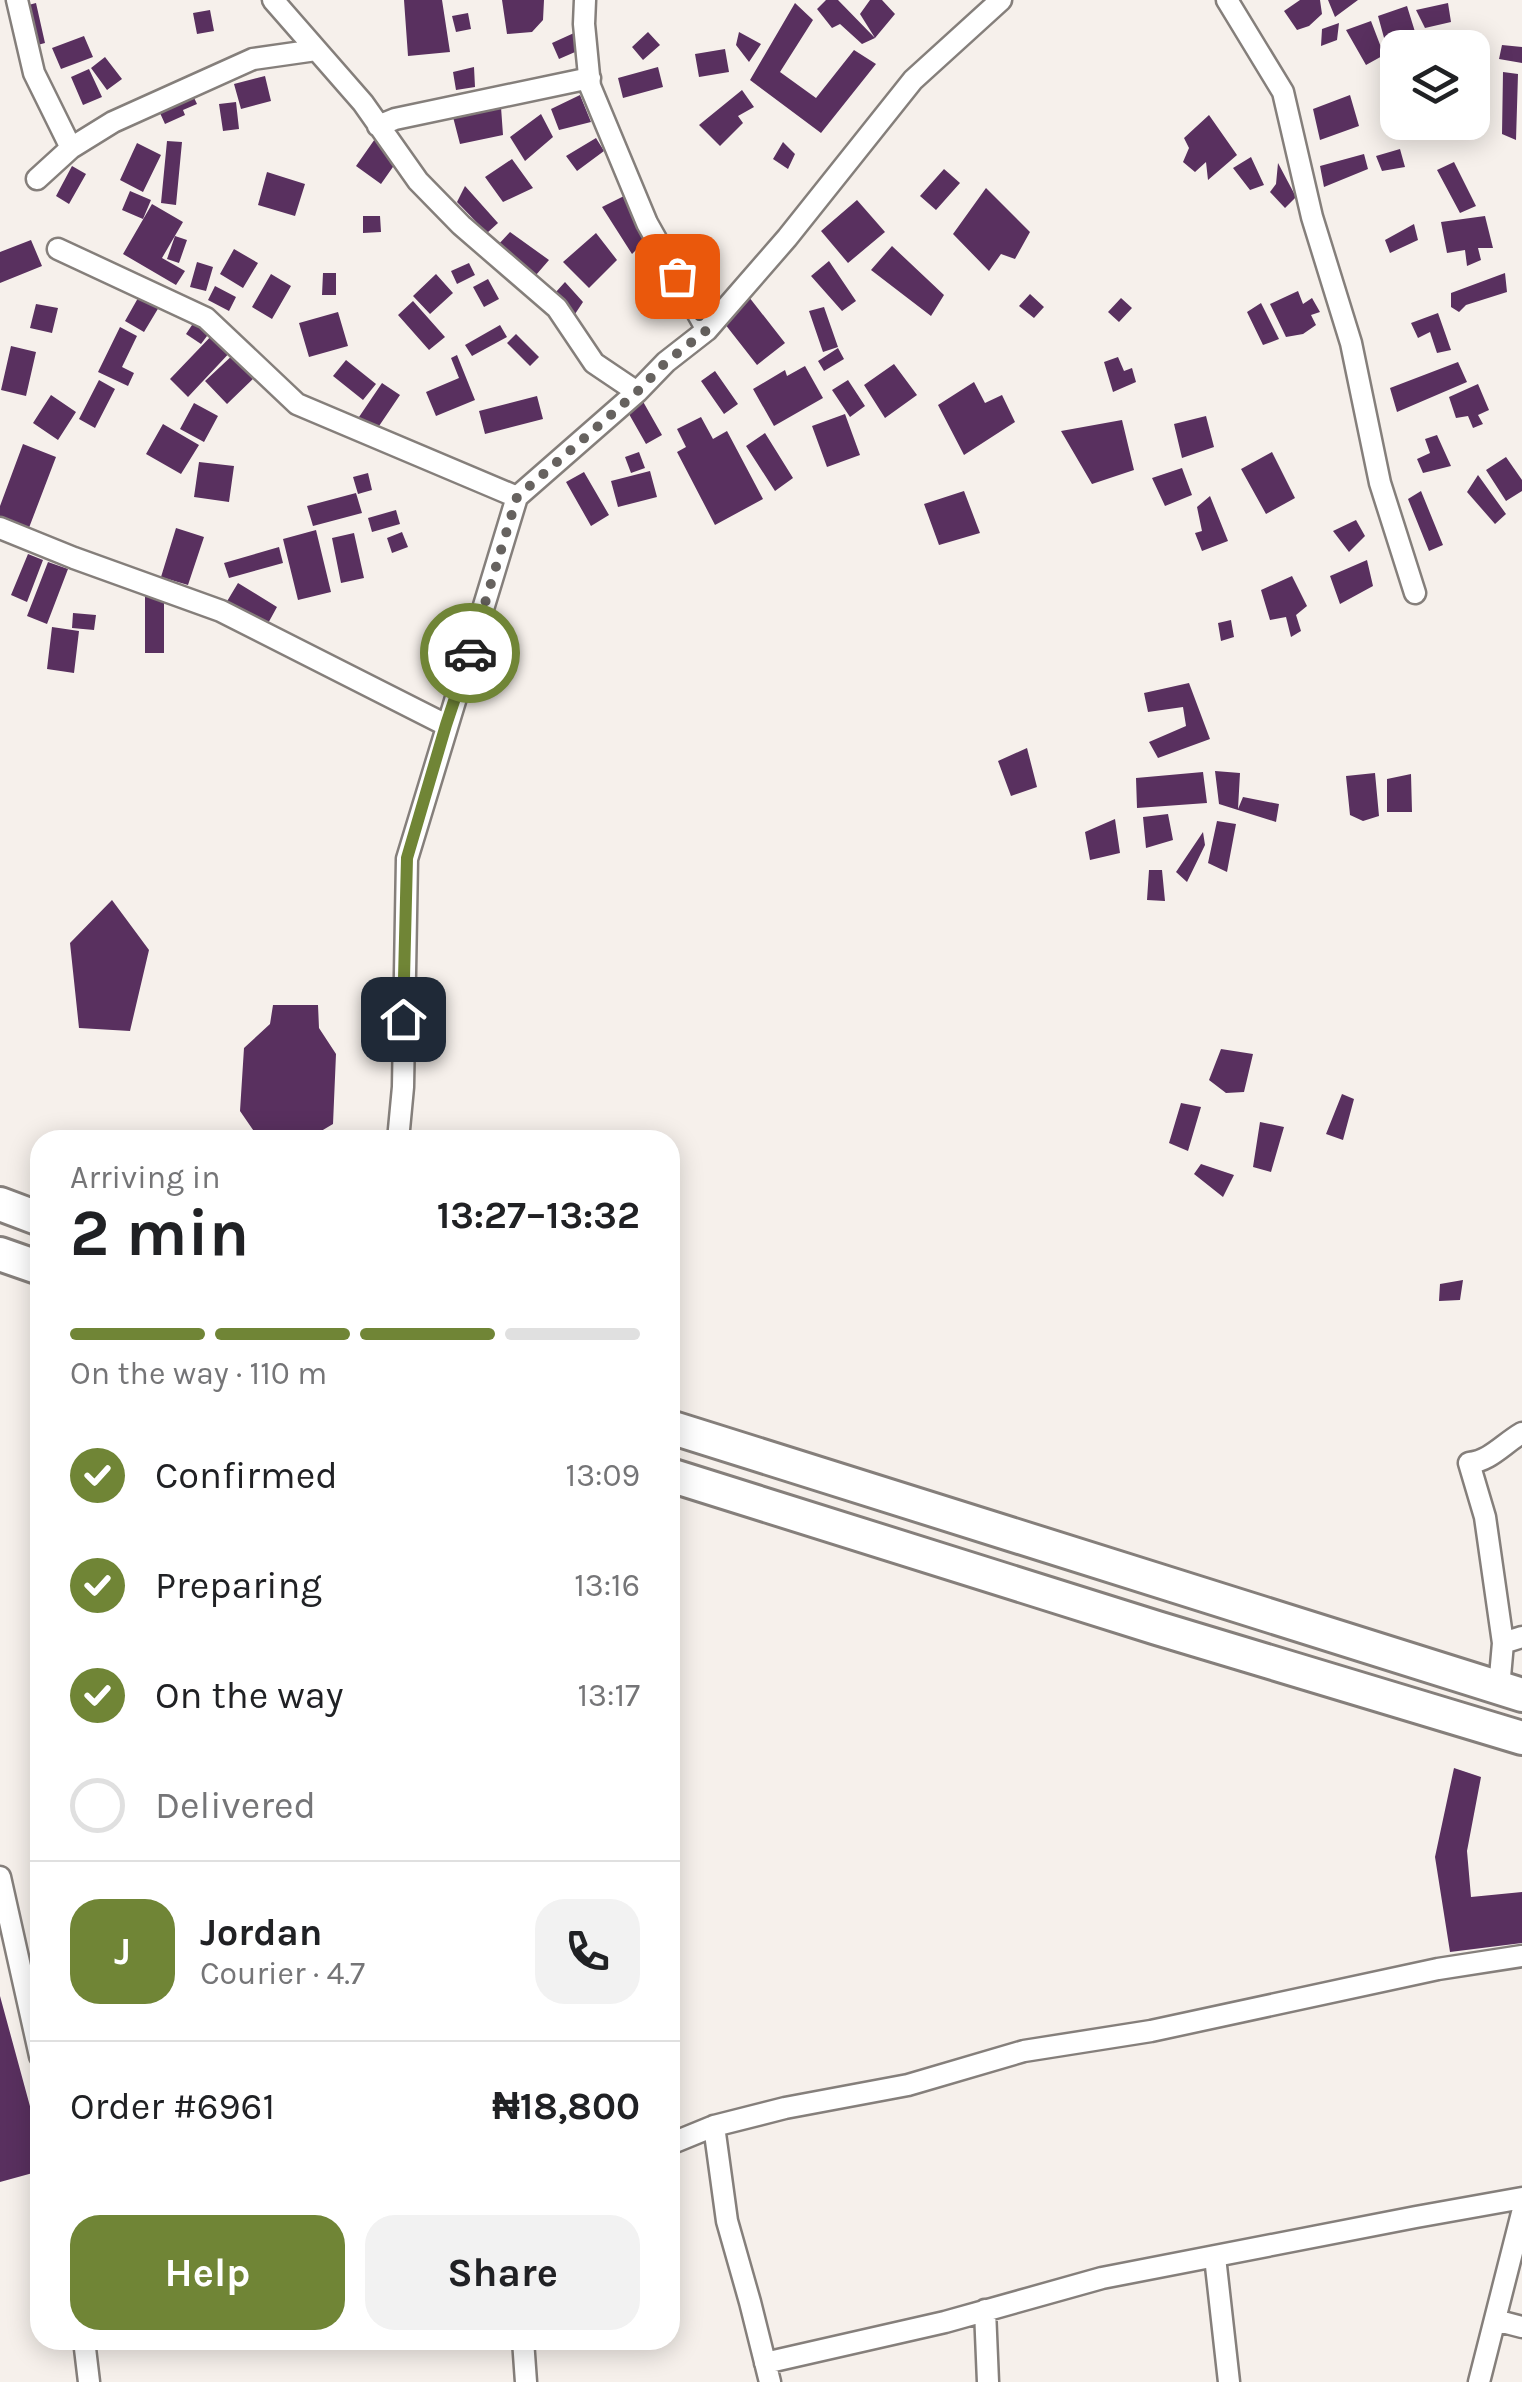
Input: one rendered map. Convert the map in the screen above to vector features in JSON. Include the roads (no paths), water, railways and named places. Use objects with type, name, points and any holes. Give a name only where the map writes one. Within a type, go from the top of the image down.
[{"type":"highway","points":[[0,1204],[30,1215]]},
{"type":"highway","points":[[0,1254],[30,1264]]},
{"type":"highway","points":[[680,1430],[1510,1692]]},
{"type":"highway","points":[[680,1478],[1522,1738]]},
{"type":"street","points":[[17,0],[34,73],[71,148]]},
{"type":"street","points":[[272,0],[363,103],[418,181],[556,308],[594,363],[637,392]]},
{"type":"street","points":[[585,0],[590,86],[647,223],[707,330]]},
{"type":"street","points":[[399,1130],[407,858],[517,497],[666,362],[707,330],[787,238],[913,80],[1001,0]]},
{"type":"street","points":[[1228,0],[1283,92],[1312,217],[1351,343],[1380,482],[1415,593]]},
{"type":"street","points":[[38,179],[71,148],[113,122],[253,59],[316,50]]},
{"type":"street","points":[[378,126],[395,119],[590,78]]},
{"type":"street","points":[[58,249],[206,318],[298,404],[517,497]]},
{"type":"street","points":[[0,528],[222,611],[446,725]]},
{"type":"street","points":[[1510,1692],[1513,1640],[1486,1517],[1468,1463],[1484,1462],[1522,1433]]},
{"type":"street","points":[[0,1877],[30,2011]]},
{"type":"street","points":[[680,2140],[714,2126],[908,2085],[1024,2051],[1151,2031],[1438,1969],[1522,1956]]},
{"type":"street","points":[[714,2126],[726,2221],[768,2372],[1102,2278],[1522,2198]]},
{"type":"street","points":[[1479,2382],[1522,2213]]},
{"type":"street","points":[[1214,2258],[1228,2382]]},
{"type":"street","points":[[985,2310],[988,2382]]},
{"type":"street","points":[[1495,2320],[1522,2327]]},
{"type":"street","points":[[85,2350],[89,2382]]},
{"type":"street","points":[[524,2350],[526,2382]]}]
